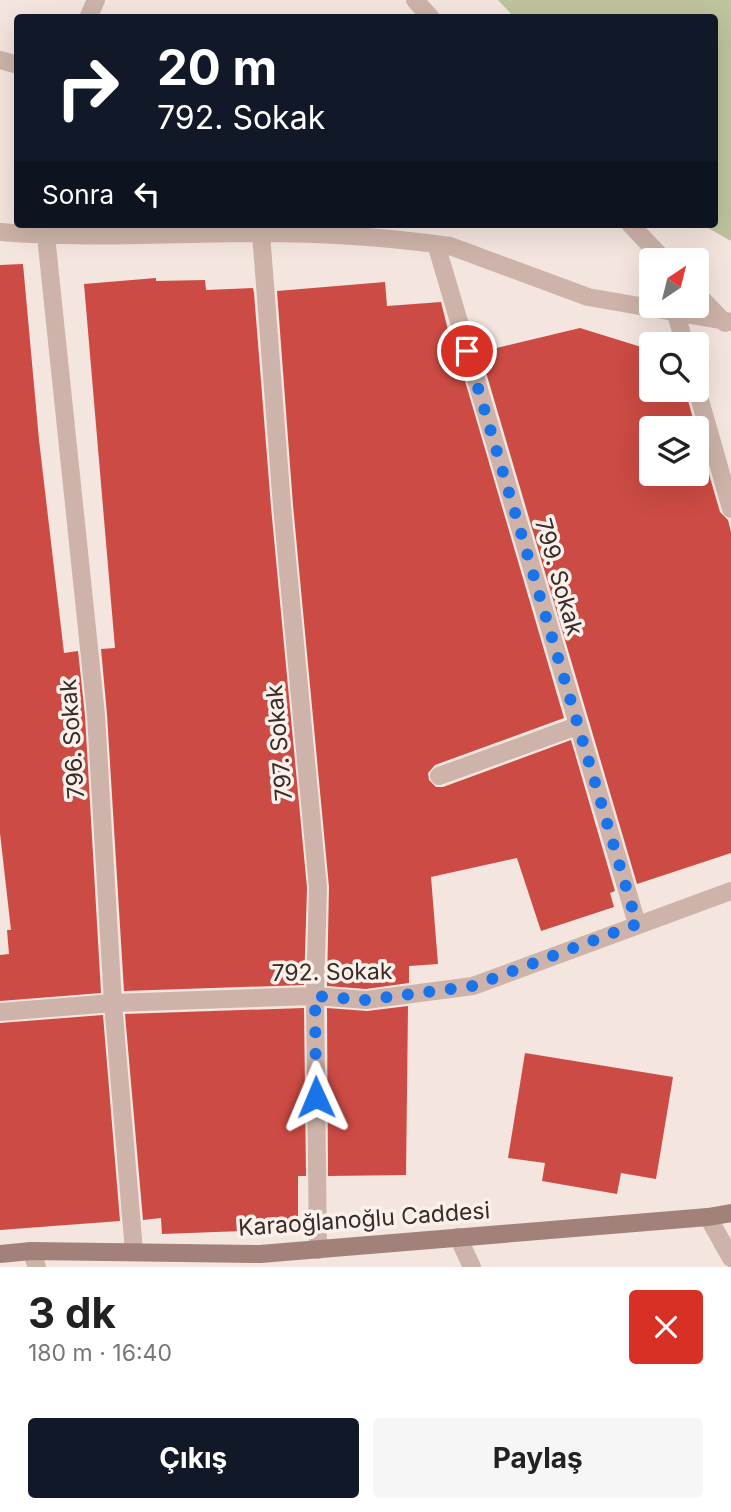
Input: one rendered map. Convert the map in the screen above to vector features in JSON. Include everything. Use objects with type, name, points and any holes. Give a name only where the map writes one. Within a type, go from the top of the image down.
[{"type":"main road","name":"Karaoğlanoğlu Caddesi","points":[[0,1254],[34,1259],[134,1251],[262,1261],[318,1250],[731,1213]]},
{"type":"street","points":[[415,0],[427,14]]},
{"type":"street","points":[[634,228],[653,248]]},
{"type":"street","points":[[0,232],[47,230],[261,233],[373,237],[436,244],[450,246],[588,298],[639,307]]},
{"type":"street","name":"796. Sokak","points":[[47,230],[96,715],[113,1003],[134,1251]]},
{"type":"street","name":"797. Sokak","points":[[261,233],[282,506],[318,888],[315,996],[318,1250]]},
{"type":"street","name":"799. Sokak","points":[[436,244],[637,924]]},
{"type":"street","points":[[709,305],[728,323]]},
{"type":"street","points":[[699,318],[728,323]]},
{"type":"street","points":[[701,402],[731,509]]},
{"type":"street","points":[[439,776],[577,726]]},
{"type":"street","name":"792. Sokak","points":[[0,1012],[113,1003],[315,996],[366,1000],[473,986],[731,891]]},
{"type":"street","points":[[708,1217],[731,1258]]},
{"type":"street","points":[[458,1237],[472,1267]]},
{"type":"green space","points":[[498,0],[731,0],[731,241],[708,228],[718,228],[718,14],[511,14]]},
{"type":"building","points":[[23,264],[39,440],[64,653],[78,651],[85,716],[101,993],[0,1001],[0,955],[9,954],[7,930],[11,930],[0,833],[0,265]]},
{"type":"building","points":[[156,278],[156,281],[205,280],[206,290],[253,288],[307,888],[304,985],[124,991],[101,649],[115,648],[84,284]]},
{"type":"building","points":[[385,282],[387,306],[441,302],[455,358],[458,357],[564,718],[435,765],[428,773],[429,780],[436,787],[443,787],[571,740],[615,891],[610,893],[614,907],[541,931],[517,858],[431,877],[438,964],[409,966],[409,983],[366,989],[327,986],[329,887],[293,505],[277,291]]},
{"type":"building","points":[[580,328],[639,346],[639,402],[688,402],[692,416],[639,416],[639,486],[709,486],[709,474],[720,512],[728,520],[731,532],[731,853],[637,884],[480,352]]},
{"type":"building","points":[[408,1006],[406,1175],[328,1176],[327,1008],[367,1011]]},
{"type":"building","points":[[304,1008],[306,1176],[298,1176],[298,1229],[162,1234],[161,1218],[143,1220],[125,1014]]},
{"type":"building","points":[[103,1015],[120,1221],[0,1230],[0,1023]]},
{"type":"building","points":[[525,1053],[673,1077],[656,1179],[621,1173],[617,1194],[542,1181],[545,1163],[508,1158]]},
{"type":"route","points":[[316,1097],[315,996],[366,1000],[473,986],[637,924],[467,351]]}]
